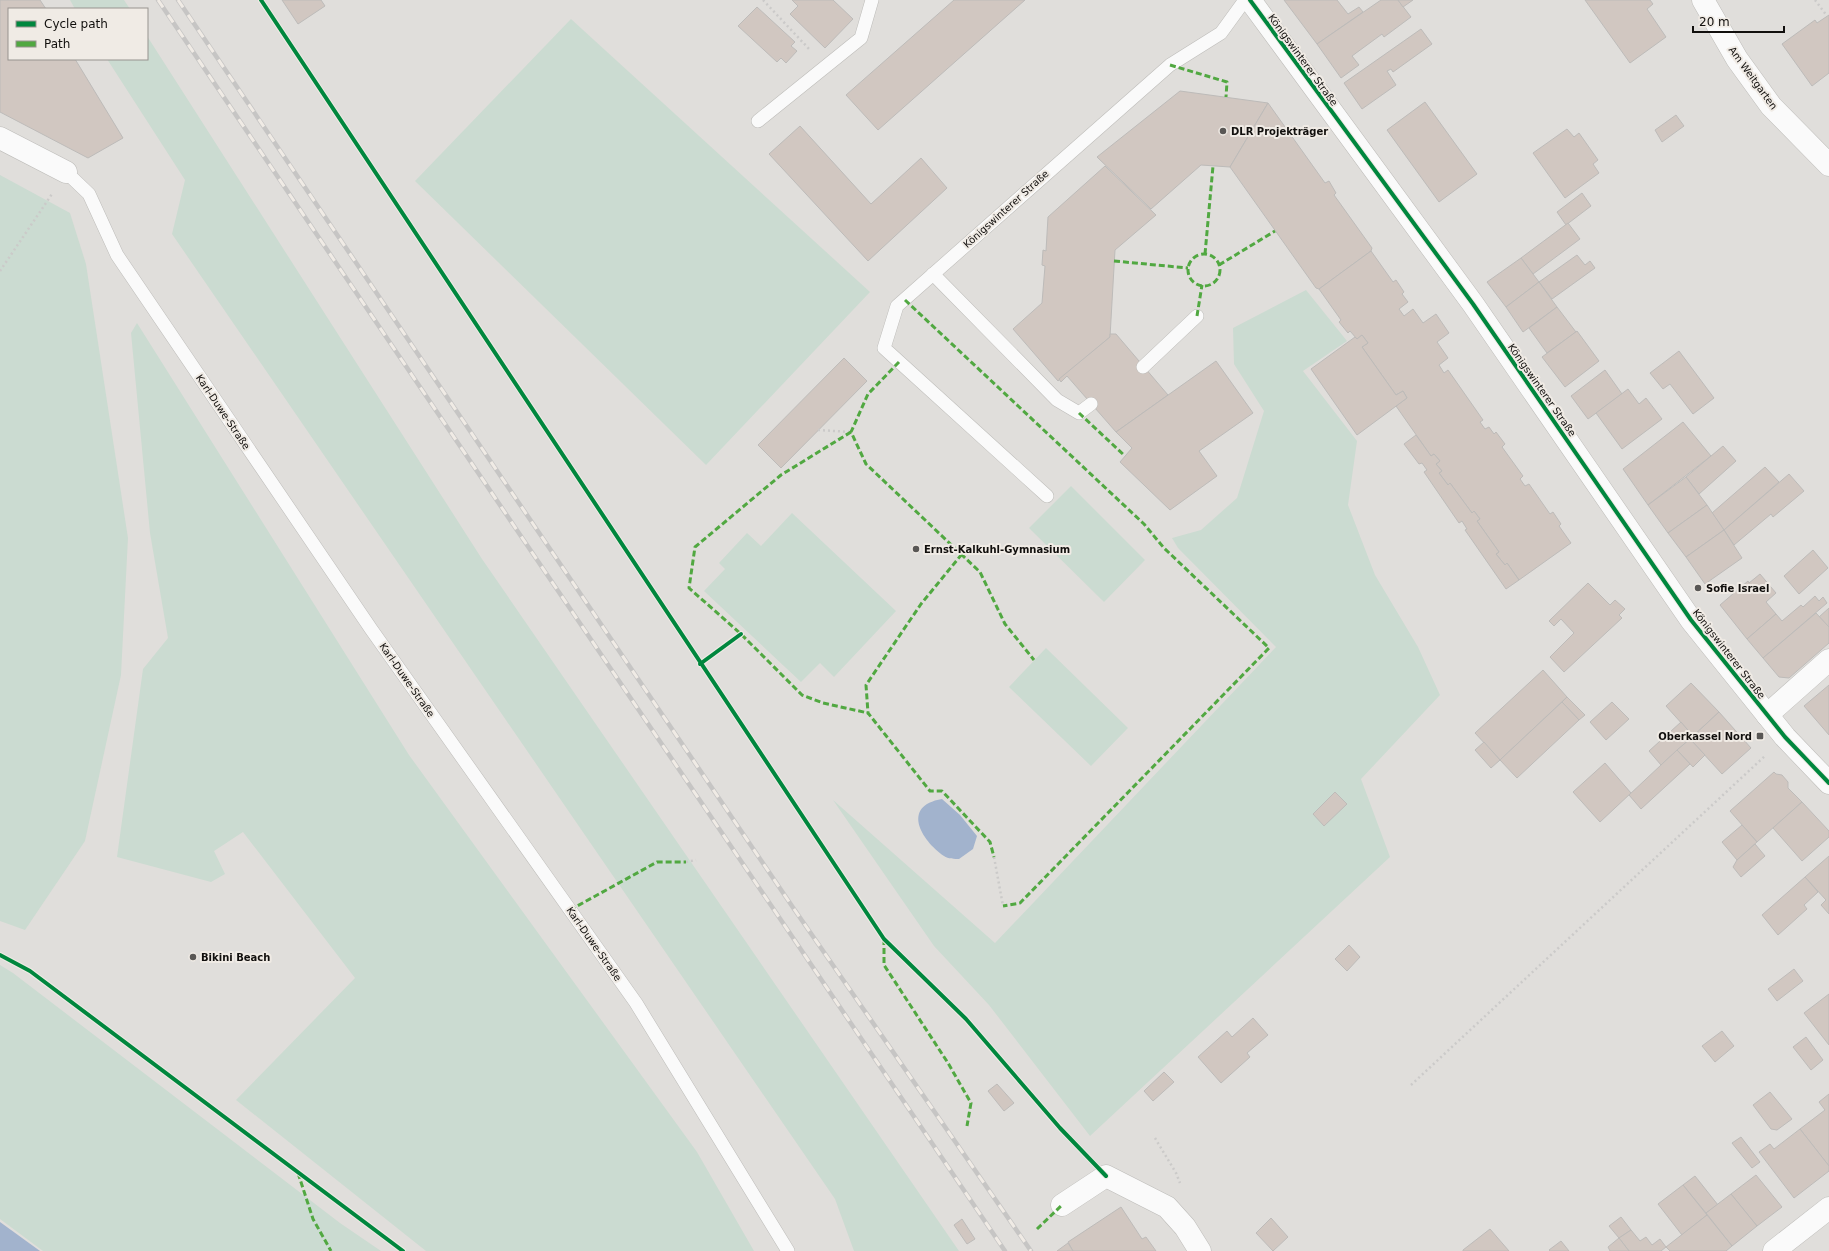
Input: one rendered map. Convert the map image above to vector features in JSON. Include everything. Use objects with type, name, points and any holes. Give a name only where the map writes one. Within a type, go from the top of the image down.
[{"type":"main road","name":"Königswinterer Straße","points":[[1250,0],[1473,304],[1691,620],[1785,737],[1829,783]]},
{"type":"main road","name":"Am Weitgarten","points":[[1703,0],[1737,59],[1771,106],[1829,165]]},
{"type":"main road","name":"Karl-Duwe-Straße","points":[[0,138],[66,172]]},
{"type":"main road","points":[[1767,715],[1829,660]]},
{"type":"main road","points":[[1062,1205],[1106,1176],[1167,1207],[1185,1227],[1200,1251]]},
{"type":"main road","points":[[1774,1251],[1829,1208]]},
{"type":"lane","points":[[758,121],[861,38],[872,0]]},
{"type":"lane","name":"Königswinterer Straße","points":[[1047,496],[884,348],[897,306],[1170,65],[1221,33],[1245,0]]},
{"type":"lane","name":"Karl-Duwe-Straße","points":[[66,172],[88,194],[117,256],[367,623],[636,1003],[788,1251]]},
{"type":"lane","points":[[933,274],[1057,400],[1079,413],[1092,404]]},
{"type":"lane","points":[[1144,367],[1197,316]]},
{"type":"path","points":[[763,0],[826,67]]},
{"type":"path","points":[[1815,0],[1827,16]]},
{"type":"path","points":[[0,272],[66,172]]},
{"type":"path","points":[[818,430],[851,432]]},
{"type":"path","points":[[1411,1085],[1785,737]]},
{"type":"path","points":[[994,857],[1003,906]]},
{"type":"path","points":[[686,862],[696,860]]},
{"type":"shaded area","points":[[70,0],[124,0],[129,8],[74,8]]},
{"type":"shaded area","points":[[571,19],[870,292],[706,465],[415,181]]},
{"type":"shaded area","points":[[148,38],[482,559],[959,1251],[854,1251],[835,1199],[172,234],[185,180],[108,60],[148,60]]},
{"type":"shaded area","points":[[0,175],[70,213],[86,264],[128,538],[121,675],[85,841],[25,930],[0,921]]},
{"type":"shaded area","points":[[1306,290],[1347,341],[1303,371],[1357,441],[1348,505],[1375,575],[1418,647],[1440,695],[1361,779],[1390,857],[1090,1136],[989,1005],[934,946],[833,800],[995,943],[1276,647],[1178,548],[1172,538],[1201,530],[1237,498],[1264,411],[1234,364],[1233,328]]},
{"type":"shaded area","points":[[137,323],[409,755],[697,1152],[754,1251],[426,1251],[236,1100],[355,978],[243,832],[214,851],[225,874],[211,882],[117,857],[143,669],[168,638],[150,533],[131,333]]},
{"type":"shaded area","points":[[1071,486],[1145,560],[1104,602],[1029,528]]},
{"type":"shaded area","points":[[792,513],[896,611],[834,677],[820,663],[801,682],[704,591],[725,569],[719,563],[747,533],[761,546]]},
{"type":"shaded area","points":[[1046,648],[1128,728],[1091,766],[1009,687]]},
{"type":"shaded area","points":[[0,965],[13,973],[340,1223],[381,1251],[43,1251],[0,1219]]},
{"type":"water","points":[[942,799],[960,815],[977,836],[973,849],[959,859],[946,857],[936,849],[922,833],[919,824],[919,816],[922,809],[929,803]]},
{"type":"water","points":[[0,1222],[40,1251],[0,1251]]},
{"type":"building","points":[[0,0],[40,0],[45,8],[8,8],[8,60],[76,60],[123,138],[88,158],[0,112]]},
{"type":"building","points":[[282,0],[321,0],[325,6],[298,24]]},
{"type":"building","points":[[792,0],[833,0],[853,19],[825,48],[790,14],[798,6]]},
{"type":"building","points":[[954,0],[1025,0],[878,130],[846,95]]},
{"type":"building","points":[[1284,0],[1337,0],[1348,14],[1359,7],[1363,12],[1317,44]]},
{"type":"building","points":[[1381,0],[1398,0],[1411,17],[1384,37],[1382,34],[1352,56],[1359,65],[1341,78],[1317,44]]},
{"type":"building","points":[[1398,0],[1413,0],[1403,7]]},
{"type":"building","points":[[1585,0],[1650,0],[1653,4],[1647,9],[1666,37],[1630,63]]},
{"type":"building","points":[[757,7],[795,42],[791,46],[797,51],[786,63],[781,58],[777,62],[738,26]]},
{"type":"building","points":[[1829,15],[1829,73],[1812,86],[1782,44],[1815,20],[1817,23]]},
{"type":"building","points":[[1421,29],[1432,44],[1393,72],[1391,69],[1387,71],[1396,85],[1362,109],[1344,83]]},
{"type":"building","points":[[1180,91],[1268,103],[1230,167],[1201,165],[1151,209],[1097,157]]},
{"type":"building","points":[[1425,102],[1477,174],[1439,202],[1387,130]]},
{"type":"building","points":[[1268,103],[1325,183],[1329,181],[1336,193],[1334,195],[1372,248],[1371,251],[1319,289],[1316,288],[1230,167]]},
{"type":"building","points":[[1676,115],[1684,126],[1662,142],[1655,130]]},
{"type":"building","points":[[800,126],[871,204],[921,158],[947,188],[868,261],[769,154]]},
{"type":"building","points":[[1567,129],[1574,137],[1579,133],[1598,160],[1593,164],[1599,173],[1565,198],[1533,153]]},
{"type":"building","points":[[1105,166],[1156,215],[1115,250],[1110,337],[1058,381],[1013,329],[1042,303],[1045,266],[1042,265],[1043,250],[1046,251],[1048,217]]},
{"type":"building","points":[[1582,193],[1591,206],[1566,225],[1557,212]]},
{"type":"building","points":[[1568,223],[1580,239],[1533,274],[1521,258]]},
{"type":"building","points":[[1371,251],[1393,282],[1396,280],[1404,292],[1402,294],[1408,302],[1399,309],[1404,316],[1413,309],[1423,323],[1436,314],[1449,333],[1437,342],[1448,358],[1439,365],[1444,373],[1448,370],[1483,420],[1480,422],[1485,429],[1489,427],[1494,434],[1496,432],[1505,444],[1502,447],[1523,476],[1520,479],[1525,486],[1529,484],[1550,514],[1553,512],[1561,524],[1559,526],[1571,543],[1519,580],[1507,563],[1505,565],[1496,554],[1499,552],[1477,521],[1480,519],[1474,511],[1472,513],[1450,483],[1448,485],[1439,473],[1442,471],[1436,464],[1440,461],[1434,454],[1431,456],[1396,406],[1407,398],[1403,391],[1396,395],[1362,347],[1368,343],[1362,335],[1357,339],[1350,331],[1348,333],[1339,322],[1341,320],[1319,289]]},
{"type":"building","points":[[1577,255],[1585,265],[1590,261],[1595,268],[1552,299],[1539,282]]},
{"type":"building","points":[[1521,258],[1539,282],[1506,307],[1487,282]]},
{"type":"building","points":[[1539,282],[1557,307],[1523,332],[1506,307]]},
{"type":"building","points":[[1557,307],[1576,332],[1547,353],[1529,328]]},
{"type":"building","points":[[1577,331],[1599,361],[1565,387],[1542,357]]},
{"type":"building","points":[[1110,334],[1116,334],[1168,395],[1116,432],[1067,376],[1061,382],[1059,379],[1110,337]]},
{"type":"building","points":[[1362,335],[1368,343],[1362,347],[1396,395],[1403,391],[1407,398],[1357,435],[1311,369],[1355,337],[1357,339]]},
{"type":"building","points":[[1679,351],[1714,398],[1693,414],[1670,384],[1663,389],[1650,373]]},
{"type":"building","points":[[844,358],[867,381],[781,468],[758,445]]},
{"type":"building","points":[[1216,361],[1253,413],[1199,451],[1217,476],[1170,510],[1120,462],[1132,448],[1116,432]]},
{"type":"building","points":[[1605,370],[1622,394],[1588,419],[1571,396]]},
{"type":"building","points":[[1628,389],[1639,404],[1646,398],[1662,419],[1622,449],[1596,413]]},
{"type":"building","points":[[1683,422],[1711,456],[1648,505],[1623,469]]},
{"type":"building","points":[[1416,435],[1431,456],[1434,454],[1440,461],[1436,464],[1442,471],[1439,473],[1448,485],[1450,483],[1472,513],[1474,511],[1480,519],[1477,521],[1499,552],[1496,554],[1505,565],[1507,563],[1519,580],[1506,589],[1465,530],[1467,529],[1462,521],[1459,523],[1424,472],[1427,470],[1422,463],[1419,464],[1404,444]]},
{"type":"building","points":[[1723,446],[1736,461],[1699,494],[1686,477]]},
{"type":"building","points":[[1765,467],[1779,482],[1724,530],[1712,513]]},
{"type":"building","points":[[1789,474],[1804,491],[1773,517],[1771,514],[1734,545],[1724,530]]},
{"type":"building","points":[[1686,477],[1707,505],[1668,533],[1648,505]]},
{"type":"building","points":[[1707,505],[1724,530],[1686,557],[1668,533]]},
{"type":"building","points":[[1724,530],[1742,558],[1705,584],[1686,557]]},
{"type":"building","points":[[1813,550],[1828,568],[1799,594],[1784,576]]},
{"type":"building","points":[[1760,574],[1776,593],[1766,602],[1776,614],[1747,639],[1720,605],[1748,581],[1749,583]]},
{"type":"building","points":[[1588,583],[1610,605],[1615,600],[1625,609],[1619,615],[1622,618],[1564,672],[1550,657],[1574,633],[1561,619],[1554,626],[1549,621]]},
{"type":"building","points":[[1815,596],[1819,601],[1823,597],[1827,603],[1763,658],[1747,639],[1776,614],[1782,621],[1801,605],[1803,607]]},
{"type":"building","points":[[1829,608],[1829,627],[1819,617]]},
{"type":"building","points":[[1816,613],[1829,627],[1829,643],[1789,678],[1779,677],[1763,658]]},
{"type":"building","points":[[1543,670],[1567,697],[1500,760],[1475,733]]},
{"type":"building","points":[[1691,683],[1719,712],[1693,736],[1666,706]]},
{"type":"building","points":[[1829,685],[1829,735],[1804,706]]},
{"type":"building","points":[[1567,697],[1585,715],[1579,720],[1562,702]]},
{"type":"building","points":[[1562,702],[1579,720],[1517,778],[1500,760]]},
{"type":"building","points":[[1612,702],[1629,719],[1606,740],[1590,722]]},
{"type":"building","points":[[1719,712],[1751,748],[1722,774],[1690,739]]},
{"type":"building","points":[[1681,722],[1693,736],[1661,765],[1649,751]]},
{"type":"building","points":[[1690,739],[1705,755],[1693,767],[1677,750]]},
{"type":"building","points":[[1484,742],[1500,760],[1491,768],[1475,750]]},
{"type":"building","points":[[1677,750],[1690,764],[1641,809],[1629,795]]},
{"type":"building","points":[[1605,763],[1631,793],[1600,822],[1573,792]]},
{"type":"building","points":[[1774,772],[1782,775],[1788,782],[1788,788],[1802,802],[1757,842],[1730,811]]},
{"type":"building","points":[[1335,792],[1347,804],[1324,826],[1313,814]]},
{"type":"building","points":[[1802,802],[1829,831],[1829,837],[1802,861],[1773,828]]},
{"type":"building","points":[[1742,825],[1757,842],[1737,860],[1722,842]]},
{"type":"building","points":[[1755,844],[1765,856],[1741,877],[1733,867],[1737,860]]},
{"type":"building","points":[[1829,856],[1829,914],[1821,905],[1826,900],[1805,877]]},
{"type":"building","points":[[1805,877],[1818,892],[1804,905],[1807,909],[1778,935],[1762,915]]},
{"type":"building","points":[[1349,945],[1360,957],[1347,971],[1335,959]]},
{"type":"building","points":[[1794,969],[1803,981],[1777,1001],[1768,989]]},
{"type":"building","points":[[1829,994],[1829,1045],[1804,1013]]},
{"type":"building","points":[[1253,1018],[1268,1035],[1247,1053],[1250,1057],[1221,1083],[1198,1057],[1227,1031],[1232,1037]]},
{"type":"building","points":[[1722,1031],[1734,1046],[1715,1062],[1702,1046]]},
{"type":"building","points":[[1806,1037],[1823,1060],[1811,1070],[1793,1047]]},
{"type":"building","points":[[1164,1072],[1174,1082],[1153,1101],[1144,1091]]},
{"type":"building","points":[[997,1084],[1014,1103],[1004,1111],[988,1091]]},
{"type":"building","points":[[1770,1092],[1792,1119],[1777,1130],[1771,1129],[1753,1105]]},
{"type":"building","points":[[1829,1094],[1829,1166],[1800,1129],[1825,1110],[1819,1102]]},
{"type":"building","points":[[1800,1129],[1829,1166],[1829,1171],[1794,1198],[1759,1152],[1770,1144],[1774,1149]]},
{"type":"building","points":[[1741,1137],[1760,1162],[1752,1168],[1732,1143]]},
{"type":"building","points":[[1756,1175],[1782,1207],[1757,1226],[1731,1194]]},
{"type":"building","points":[[1695,1176],[1718,1205],[1706,1213],[1683,1185]]},
{"type":"building","points":[[1683,1185],[1707,1215],[1682,1235],[1658,1204]]},
{"type":"building","points":[[1731,1194],[1757,1226],[1732,1246],[1706,1213]]},
{"type":"building","points":[[1121,1207],[1142,1239],[1146,1237],[1156,1251],[1073,1251],[1068,1242]]},
{"type":"building","points":[[1707,1215],[1732,1246],[1726,1251],[1670,1251],[1666,1247]]},
{"type":"building","points":[[1621,1217],[1631,1230],[1619,1238],[1609,1226]]},
{"type":"building","points":[[1271,1218],[1288,1237],[1273,1251],[1256,1233]]},
{"type":"building","points":[[962,1219],[975,1239],[967,1244],[954,1225]]},
{"type":"building","points":[[1490,1229],[1509,1251],[1463,1251],[1463,1250]]},
{"type":"building","points":[[1631,1230],[1640,1241],[1646,1237],[1652,1245],[1660,1239],[1666,1247],[1661,1251],[1629,1251],[1619,1238]]},
{"type":"building","points":[[1619,1238],[1629,1251],[1610,1251],[1608,1247]]},
{"type":"building","points":[[1561,1241],[1569,1251],[1549,1250]]},
{"type":"building","points":[[1068,1243],[1073,1251],[1057,1251]]},
{"type":"railway","points":[[158,0],[1005,1251]]},
{"type":"railway","points":[[178,0],[794,909],[1031,1251]]},
{"type":"marked path","points":[[1170,65],[1227,82],[1226,97]]},
{"type":"marked path","points":[[1205,254],[1213,166]]},
{"type":"marked path","points":[[1219,265],[1275,231]]},
{"type":"marked path","points":[[1204,254],[1210,255],[1217,261],[1220,270],[1219,276],[1213,283],[1204,286],[1198,285],[1191,279],[1188,270],[1189,264],[1195,257],[1204,254]]},
{"type":"marked path","points":[[1114,261],[1188,268]]},
{"type":"marked path","points":[[1197,316],[1202,285]]},
{"type":"marked path","points":[[905,300],[1144,524],[1164,548],[1269,648],[1020,903],[1003,906]]},
{"type":"marked path","points":[[899,362],[868,394],[851,432],[866,464],[980,572],[1005,624],[1034,660]]},
{"type":"marked path","points":[[1079,413],[1125,456]]},
{"type":"marked path","points":[[851,432],[781,475],[695,547],[689,588],[741,634],[802,695],[823,703],[868,713]]},
{"type":"marked path","points":[[962,554],[921,604],[866,685],[868,713],[930,791],[942,791],[990,842],[994,857]]},
{"type":"marked path","points":[[570,910],[657,862],[686,862]]},
{"type":"marked path","points":[[884,939],[884,965],[948,1063],[971,1103],[967,1126]]},
{"type":"marked path","points":[[298,1173],[313,1219],[331,1251]]},
{"type":"marked path","points":[[1037,1229],[1062,1205]]},
{"type":"cycle path","points":[[261,0],[884,939],[966,1019],[1060,1128],[1106,1176]]},
{"type":"cycle path","points":[[1250,0],[1473,304],[1691,620],[1785,737],[1829,783]]},
{"type":"cycle path","points":[[700,664],[741,634]]},
{"type":"cycle path","points":[[0,955],[30,971],[403,1251]]},
{"type":"place","name":"DLR Projekträger","points":[[1223,131]]},
{"type":"place","name":"Ernst-Kalkuhl-Gymnasium","points":[[916,549]]},
{"type":"place","name":"Sofie Israel","points":[[1698,588]]},
{"type":"place","name":"Oberkassel Nord","points":[[1760,736]]},
{"type":"place","name":"Bikini Beach","points":[[193,957]]}]
